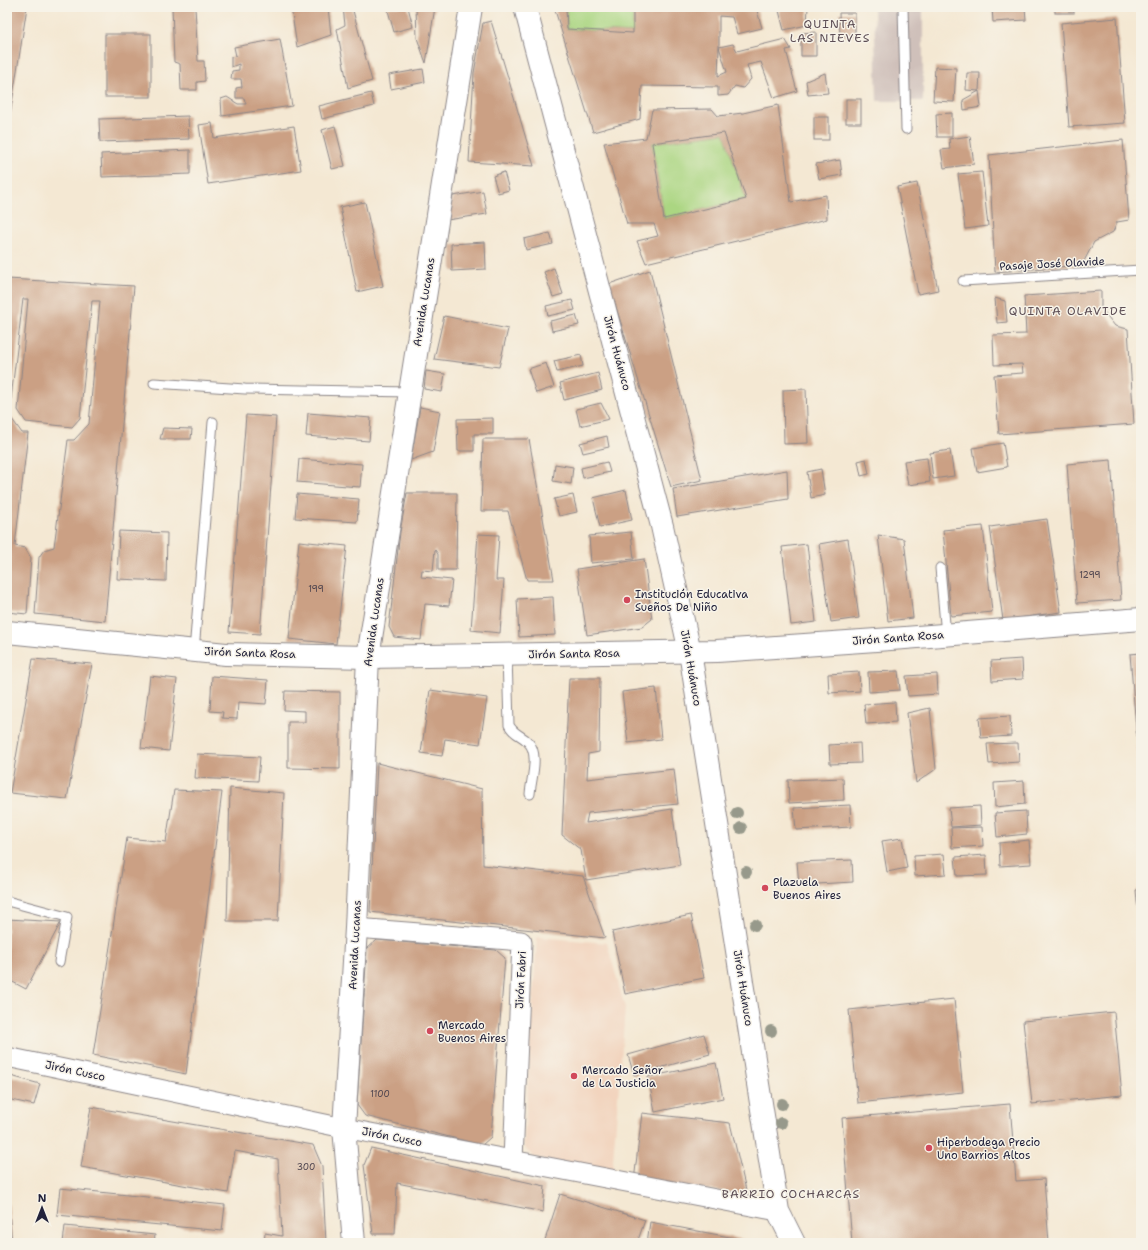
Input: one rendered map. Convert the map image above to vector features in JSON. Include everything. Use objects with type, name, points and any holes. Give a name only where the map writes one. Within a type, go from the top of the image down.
[{"type":"street","name":"Avenida Lucanas","points":[[354,1243],[344,1128],[356,928],[368,657],[471,7]]},
{"type":"street","name":"Jirón Huánuco","points":[[525,7],[662,526],[690,652],[778,1211],[794,1243]]},
{"type":"street","name":"Jirón Santa Rosa","points":[[7,632],[226,654],[368,657],[690,652],[946,635],[1141,619]]},
{"type":"street","name":"Jirón Fabri","points":[[356,928],[522,942],[513,1160]]},
{"type":"street","name":"Jirón Cusco","points":[[7,1057],[344,1128],[778,1211]]},
{"type":"lane","points":[[903,7],[906,129]]},
{"type":"lane","name":"Pasaje José Olavide","points":[[964,281],[1141,270]]},
{"type":"lane","points":[[154,383],[245,389],[410,392]]},
{"type":"lane","points":[[194,651],[213,422]]},
{"type":"lane","points":[[940,568],[946,635]]},
{"type":"lane","points":[[507,655],[510,726],[512,732],[527,741],[533,749],[530,794]]},
{"type":"lane","points":[[7,901],[67,917],[59,962]]},
{"type":"shaded area","points":[[874,7],[923,7],[923,101],[877,101]]},
{"type":"shaded area","name":"Mercado Señor de La Justicia","points":[[537,937],[607,943],[625,1008],[612,1173],[533,1157],[525,1148],[524,1143]]},
{"type":"green space","points":[[566,7],[633,7],[633,33],[567,29]]},
{"type":"green space","points":[[724,133],[746,199],[664,219],[652,143]]},
{"type":"building","points":[[7,7],[27,7],[8,128],[7,128]]},
{"type":"building","points":[[172,7],[195,7],[198,61],[204,61],[205,81],[197,82],[197,90],[181,90],[180,64],[174,62]]},
{"type":"building","points":[[291,7],[328,7],[331,35],[297,47]]},
{"type":"building","points":[[343,7],[352,7],[372,81],[348,88],[337,29],[345,25]]},
{"type":"building","points":[[387,7],[408,7],[413,27],[394,32]]},
{"type":"building","points":[[416,7],[435,7],[426,63],[417,38]]},
{"type":"building","points":[[554,7],[566,7],[567,29],[633,33],[633,7],[756,7],[762,28],[737,34],[732,17],[719,16],[719,47],[733,44],[737,51],[785,39],[791,49],[786,50],[797,91],[774,98],[761,62],[747,65],[751,79],[743,88],[735,86],[728,95],[718,96],[718,87],[642,86],[640,119],[593,132]],"holes":[[[719,47],[727,72],[718,76]]]},
{"type":"building","points":[[778,7],[808,7],[807,25],[784,30]]},
{"type":"building","points":[[992,7],[1025,7],[1026,20],[993,22]]},
{"type":"building","points":[[1055,7],[1074,7],[1074,13],[1055,13]]},
{"type":"building","points":[[839,13],[855,13],[855,36],[840,37]]},
{"type":"building","points":[[1117,18],[1125,123],[1069,127],[1061,23]]},
{"type":"building","points":[[491,21],[534,166],[469,162],[474,73],[483,23]]},
{"type":"building","points":[[816,32],[816,56],[801,56],[801,33]]},
{"type":"building","points":[[105,34],[151,34],[151,97],[105,97]]},
{"type":"building","points":[[280,39],[292,106],[222,116],[221,99],[227,97],[238,104],[246,104],[244,98],[236,98],[236,88],[242,87],[241,79],[231,79],[232,71],[239,70],[239,64],[231,67],[231,57],[236,56],[234,47]]},
{"type":"building","points":[[935,67],[956,68],[954,102],[933,101]]},
{"type":"building","points":[[423,69],[425,82],[391,89],[389,75]]},
{"type":"building","points":[[825,73],[828,93],[808,95],[806,81]]},
{"type":"building","points":[[967,73],[980,73],[979,91],[966,90]]},
{"type":"building","points":[[979,91],[981,107],[964,110],[963,100]]},
{"type":"building","points":[[371,93],[374,106],[322,119],[319,106]]},
{"type":"building","points":[[846,99],[861,99],[861,123],[846,123]]},
{"type":"building","points":[[778,105],[791,202],[826,195],[827,219],[646,263],[637,241],[658,236],[654,224],[627,224],[604,143],[646,138],[652,110],[712,109],[718,116],[743,113]],"holes":[[[724,133],[746,199],[664,219],[652,143]]]},
{"type":"building","points":[[952,113],[952,137],[937,137],[936,114]]},
{"type":"building","points":[[188,116],[189,139],[100,142],[99,119]]},
{"type":"building","points":[[814,117],[829,117],[829,140],[814,140]]},
{"type":"building","points":[[212,123],[214,138],[294,126],[301,170],[208,184],[199,125]]},
{"type":"building","points":[[335,126],[345,166],[332,169],[322,130]]},
{"type":"building","points":[[970,136],[974,164],[944,168],[941,150],[950,149],[949,139]]},
{"type":"building","points":[[1123,140],[1129,220],[1117,222],[1113,232],[1094,242],[1082,265],[995,272],[989,155]]},
{"type":"building","points":[[190,150],[190,174],[102,177],[101,154]]},
{"type":"building","points":[[840,160],[842,175],[819,179],[816,164]]},
{"type":"building","points":[[504,172],[509,190],[498,193],[493,176]]},
{"type":"building","points":[[982,172],[988,226],[965,229],[958,174]]},
{"type":"building","points":[[917,183],[938,290],[918,294],[897,187]]},
{"type":"building","points":[[483,191],[487,214],[447,220],[453,196]]},
{"type":"building","points":[[365,202],[383,286],[357,292],[340,207]]},
{"type":"building","points":[[550,233],[553,244],[526,250],[524,239]]},
{"type":"building","points":[[485,242],[486,269],[452,271],[451,244]]},
{"type":"building","points":[[554,268],[563,294],[553,297],[544,272]]},
{"type":"building","points":[[650,270],[702,480],[671,487],[609,284]]},
{"type":"building","points":[[7,279],[134,286],[105,621],[35,614],[39,557],[44,550],[54,547],[68,440],[74,440],[89,424],[100,301],[92,301],[80,418],[72,427],[26,422],[18,410],[28,299],[23,299],[9,415],[22,433],[28,433],[15,546],[25,548],[31,558],[27,614],[7,612]]},
{"type":"building","points":[[1101,291],[1101,308],[1115,326],[1128,329],[1134,424],[999,434],[994,375],[1023,373],[1022,364],[994,365],[993,335],[1026,334],[1024,296]]},
{"type":"building","points":[[995,298],[1005,301],[1007,322],[997,323]]},
{"type":"building","points":[[572,300],[575,310],[548,316],[546,306]]},
{"type":"building","points":[[576,315],[579,325],[552,331],[550,321]]},
{"type":"building","points":[[444,316],[508,329],[499,367],[434,359]]},
{"type":"building","points":[[581,355],[583,366],[557,372],[554,361]]},
{"type":"building","points":[[546,363],[554,387],[536,393],[528,369]]},
{"type":"building","points":[[426,371],[445,374],[442,392],[424,389]]},
{"type":"building","points":[[598,373],[602,390],[564,400],[560,383]]},
{"type":"building","points":[[806,389],[808,443],[784,444],[783,390]]},
{"type":"building","points":[[601,403],[609,419],[580,426],[576,409]]},
{"type":"building","points":[[420,407],[440,411],[433,452],[411,460]]},
{"type":"building","points":[[308,413],[371,418],[369,441],[306,436]]},
{"type":"building","points":[[246,415],[276,417],[260,634],[229,632]]},
{"type":"building","points":[[493,418],[493,434],[474,434],[474,451],[458,451],[457,419]]},
{"type":"building","points":[[163,428],[192,429],[191,439],[160,439]]},
{"type":"building","points":[[607,436],[609,447],[583,453],[580,443]]},
{"type":"building","points":[[483,439],[529,439],[554,580],[527,580],[508,511],[481,511]]},
{"type":"building","points":[[1003,443],[1007,467],[977,472],[973,448]]},
{"type":"building","points":[[950,450],[954,476],[933,479],[930,453]]},
{"type":"building","points":[[927,458],[930,482],[908,485],[904,461]]},
{"type":"building","points":[[299,459],[362,464],[360,487],[297,482]]},
{"type":"building","points":[[866,459],[869,474],[861,476],[858,461]]},
{"type":"building","points":[[1111,460],[1121,600],[1077,603],[1067,464]]},
{"type":"building","points":[[607,462],[610,472],[583,478],[581,468]]},
{"type":"building","points":[[555,464],[573,467],[571,484],[553,481]]},
{"type":"building","points":[[821,469],[825,495],[811,498],[807,472]]},
{"type":"building","points":[[787,470],[788,499],[677,517],[673,489]]},
{"type":"building","points":[[626,490],[632,520],[600,527],[593,498]]},
{"type":"building","points":[[407,493],[457,493],[456,570],[438,570],[438,554],[435,550],[433,571],[422,570],[421,577],[452,580],[449,606],[425,604],[421,640],[394,637],[389,627],[400,532]]},
{"type":"building","points":[[297,494],[359,499],[357,522],[295,518]]},
{"type":"building","points":[[573,495],[577,512],[559,516],[554,499]]},
{"type":"building","points":[[1047,519],[1061,612],[1003,620],[990,527]]},
{"type":"building","points":[[983,526],[992,612],[951,616],[943,530]]},
{"type":"building","points":[[119,531],[167,533],[166,581],[117,579]]},
{"type":"building","points":[[631,532],[634,559],[591,563],[589,536]]},
{"type":"building","points":[[478,534],[499,535],[496,580],[504,580],[500,633],[471,630]]},
{"type":"building","points":[[878,535],[904,539],[913,618],[888,621]]},
{"type":"building","points":[[848,539],[859,618],[831,622],[819,544]]},
{"type":"building","points":[[299,541],[347,546],[336,644],[289,639]]},
{"type":"building","points":[[807,544],[816,622],[791,625],[782,547]]},
{"type":"building","points":[[644,559],[652,619],[642,627],[587,635],[577,569]]},
{"type":"building","points":[[553,597],[555,635],[519,637],[517,599]]},
{"type":"building","points":[[1141,653],[1141,778],[1140,778],[1130,654]]},
{"type":"building","points":[[33,659],[92,664],[67,799],[10,793]]},
{"type":"building","points":[[1022,659],[1023,679],[992,681],[991,661]]},
{"type":"building","points":[[898,671],[900,690],[869,692],[868,672]]},
{"type":"building","points":[[859,672],[860,691],[829,693],[828,674]]},
{"type":"building","points":[[937,674],[938,694],[908,696],[906,676]]},
{"type":"building","points":[[150,676],[177,679],[169,751],[141,748]]},
{"type":"building","points":[[212,676],[268,680],[266,704],[238,702],[237,719],[222,718],[223,712],[210,711]]},
{"type":"building","points":[[569,678],[600,678],[599,752],[588,754],[587,779],[674,769],[678,804],[588,813],[586,823],[672,809],[680,865],[586,880],[581,850],[562,835]]},
{"type":"building","points":[[656,688],[661,739],[628,743],[622,692]]},
{"type":"building","points":[[430,690],[487,698],[480,744],[445,739],[442,756],[421,753]]},
{"type":"building","points":[[285,691],[340,692],[340,769],[288,768],[288,722],[305,722],[305,711],[284,710]]},
{"type":"building","points":[[895,702],[896,722],[866,724],[864,704]]},
{"type":"building","points":[[930,708],[936,769],[916,783],[907,713]]},
{"type":"building","points":[[1010,716],[1011,736],[981,738],[979,718]]},
{"type":"building","points":[[860,743],[861,763],[830,764],[829,745]]},
{"type":"building","points":[[1018,743],[1019,762],[989,764],[987,744]]},
{"type":"building","points":[[197,754],[260,757],[258,781],[195,778]]},
{"type":"building","points":[[377,763],[482,789],[483,865],[583,876],[605,938],[370,912]]},
{"type":"building","points":[[843,778],[844,800],[789,803],[788,780]]},
{"type":"building","points":[[1024,781],[1025,804],[995,807],[994,783]]},
{"type":"building","points":[[230,788],[284,793],[278,921],[227,921]]},
{"type":"building","points":[[174,790],[222,792],[186,1074],[93,1055],[127,838],[166,842]]},
{"type":"building","points":[[850,805],[851,827],[796,830],[794,808]]},
{"type":"building","points":[[980,806],[981,825],[951,827],[949,808]]},
{"type":"building","points":[[1026,811],[1027,834],[997,837],[995,813]]},
{"type":"building","points":[[982,827],[983,846],[952,848],[951,828]]},
{"type":"building","points":[[902,838],[907,868],[887,872],[882,841]]},
{"type":"building","points":[[1029,840],[1031,864],[1000,866],[999,843]]},
{"type":"building","points":[[944,854],[946,874],[915,876],[914,856]]},
{"type":"building","points":[[986,855],[987,875],[957,876],[955,857]]},
{"type":"building","points":[[852,860],[853,882],[799,885],[797,862]]},
{"type":"building","points":[[1141,889],[1141,913],[1138,913],[1136,890]]},
{"type":"building","points":[[691,915],[704,978],[625,994],[612,932]]},
{"type":"building","points":[[7,919],[61,922],[26,989],[7,979]]},
{"type":"building","name":"Mercado Buenos Aires","points":[[377,940],[496,950],[505,958],[491,1137],[482,1145],[365,1116],[357,1105],[367,949]]},
{"type":"building","points":[[954,999],[963,1092],[858,1103],[849,1010]]},
{"type":"building","points":[[1114,1012],[1122,1095],[1032,1104],[1023,1021]]},
{"type":"building","points":[[704,1034],[710,1054],[634,1075],[628,1055]]},
{"type":"building","points":[[716,1063],[723,1098],[655,1112],[648,1077]]},
{"type":"building","points":[[7,1075],[40,1084],[34,1105],[7,1099]]},
{"type":"building","name":"Hiperbodega Precio Uno Barrios Altos","points":[[1010,1104],[1016,1181],[1044,1179],[1049,1243],[852,1243],[842,1118]]},
{"type":"building","points":[[91,1107],[313,1145],[322,1166],[326,1243],[264,1243],[265,1233],[282,1236],[278,1159],[235,1151],[228,1193],[81,1167]]},
{"type":"building","points":[[642,1113],[730,1123],[747,1194],[634,1181]]},
{"type":"building","points":[[371,1148],[545,1186],[543,1212],[397,1183],[395,1234],[373,1234],[364,1165]]},
{"type":"building","points":[[60,1188],[225,1205],[222,1231],[57,1215]]},
{"type":"building","points":[[560,1194],[645,1220],[637,1243],[544,1243]]},
{"type":"building","points":[[8,1202],[12,1243],[7,1243]]},
{"type":"building","points":[[650,1222],[756,1242],[756,1243],[647,1243]]},
{"type":"building","points":[[65,1226],[155,1235],[154,1243],[63,1243]]},
{"type":"place","name":"Institución Educativa Sueños De Niño","points":[[627,600]]},
{"type":"place","name":"Plazuela Buenos Aires","points":[[765,888]]},
{"type":"place","name":"Mercado Buenos Aires","points":[[430,1031]]},
{"type":"place","name":"Mercado Señor de La Justicia","points":[[574,1076]]},
{"type":"place","name":"Hiperbodega Precio Uno Barrios Altos","points":[[929,1148]]},
{"type":"district","name":"QUINTA LAS NIEVES","points":[[830,31]]},
{"type":"district","name":"QUINTA OLAVIDE","points":[[1068,311]]},
{"type":"district","name":"BARRIO COCHARCAS","points":[[791,1194]]}]
